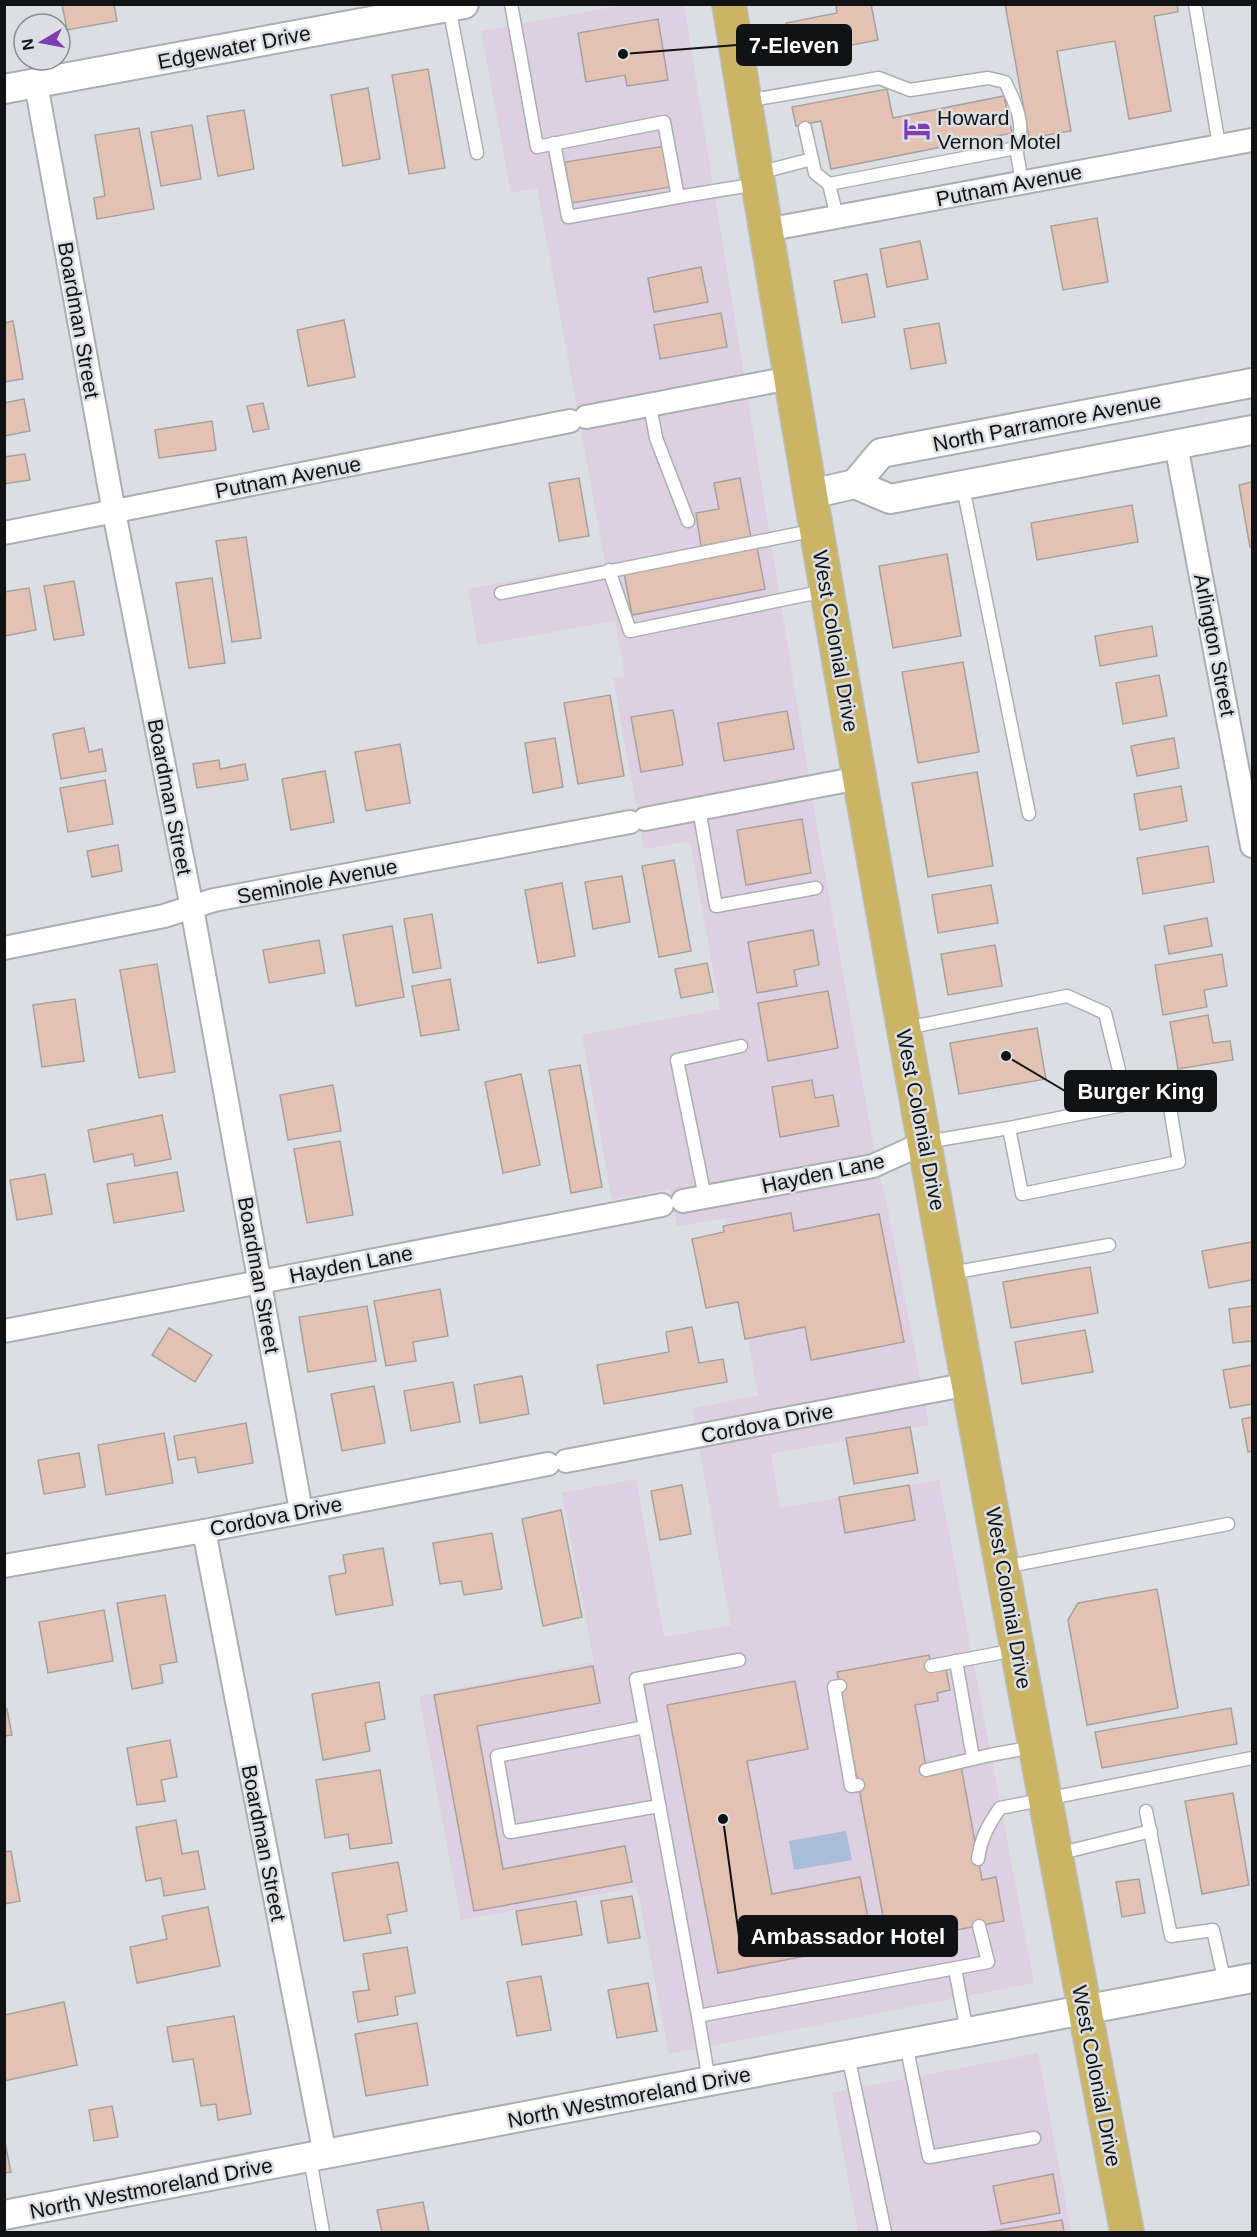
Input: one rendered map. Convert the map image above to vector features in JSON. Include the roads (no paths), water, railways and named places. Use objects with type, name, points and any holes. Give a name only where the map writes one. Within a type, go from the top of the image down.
[{"type":"highway","name":"West Colonial Drive","points":[[729,4],[859,778],[1035,1747],[1127,2232]]},
{"type":"street","name":"Edgewater Drive","points":[[4,89],[454,5]]},
{"type":"street","name":"Boardman Street","points":[[36,84],[114,512],[192,908],[301,1511]]},
{"type":"street","name":"Putnam Avenue","points":[[766,230],[1252,140]]},
{"type":"street","name":"Putnam Avenue","points":[[4,533],[790,378]]},
{"type":"street","name":"North Parramore Avenue","points":[[855,484],[881,453],[1252,383]]},
{"type":"street","points":[[811,494],[855,484],[890,499],[963,487],[1252,430]]},
{"type":"street","name":"Arlington Street","points":[[1176,445],[1252,846]]},
{"type":"street","name":"Seminole Avenue","points":[[4,948],[164,916],[214,900],[859,778]]},
{"type":"street","name":"Hayden Lane","points":[[4,1331],[873,1166],[926,1142]]},
{"type":"street","name":"Cordova Drive","points":[[4,1566],[204,1531],[969,1384]]},
{"type":"street","name":"Boardman Street","points":[[204,1531],[317,2157]]},
{"type":"street","name":"North Westmoreland Drive","points":[[4,2215],[1252,1978]]},
{"type":"lane","points":[[511,4],[537,147],[664,122],[678,197]]},
{"type":"lane","points":[[1196,4],[1220,145]]},
{"type":"lane","points":[[454,5],[477,153]]},
{"type":"lane","points":[[745,101],[800,97],[879,78],[910,90],[988,78],[1005,82],[1015,102],[1022,137],[1016,148],[1022,182]]},
{"type":"lane","points":[[805,128],[815,173],[829,184],[837,217]]},
{"type":"lane","points":[[554,143],[568,217],[678,197],[757,178],[812,159]]},
{"type":"lane","points":[[829,184],[1016,148]]},
{"type":"lane","points":[[650,405],[656,438],[688,521]]},
{"type":"lane","points":[[963,487],[1029,814]]},
{"type":"lane","points":[[501,593],[817,530]]},
{"type":"lane","points":[[609,570],[630,631],[827,590]]},
{"type":"lane","points":[[699,809],[716,906],[816,888]]},
{"type":"lane","points":[[904,1028],[1067,996],[1105,1013],[1127,1103]]},
{"type":"lane","points":[[705,1197],[677,1060],[741,1046]]},
{"type":"lane","points":[[926,1142],[1168,1096],[1179,1162],[1022,1194],[1009,1128]]},
{"type":"lane","points":[[950,1273],[1108,1245]]},
{"type":"lane","points":[[1003,1568],[1228,1524]]},
{"type":"lane","points":[[931,1666],[1017,1649]]},
{"type":"lane","points":[[709,2082],[636,1678],[739,1660]]},
{"type":"lane","points":[[956,1661],[973,1758]]},
{"type":"lane","points":[[840,1686],[834,1687],[851,1786],[858,1785]]},
{"type":"lane","points":[[645,1728],[497,1756],[510,1832],[659,1806]]},
{"type":"lane","points":[[926,1770],[973,1758],[1035,1747]]},
{"type":"lane","points":[[978,1858],[981,1840],[1000,1808],[1252,1758]]},
{"type":"lane","points":[[1146,1811],[1171,1936],[1213,1930],[1225,1983]]},
{"type":"lane","points":[[1056,1855],[1150,1832]]},
{"type":"lane","points":[[698,2016],[988,1962],[979,1926]]},
{"type":"lane","points":[[955,1968],[967,2032]]},
{"type":"lane","points":[[906,2044],[929,2157],[1034,2138]]},
{"type":"lane","points":[[848,2055],[885,2232]]},
{"type":"lane","points":[[317,2157],[323,2232]]},
{"type":"water","points":[[846,1831],[852,1860],[794,1870],[789,1841]]},
{"type":"place","name":"7-Eleven","points":[[623,54]]},
{"type":"place","name":"Howard Vernon Motel","points":[[917,129]]},
{"type":"place","name":"Burger King","points":[[1006,1056]]},
{"type":"place","name":"Ambassador Hotel","points":[[723,1819]]}]
